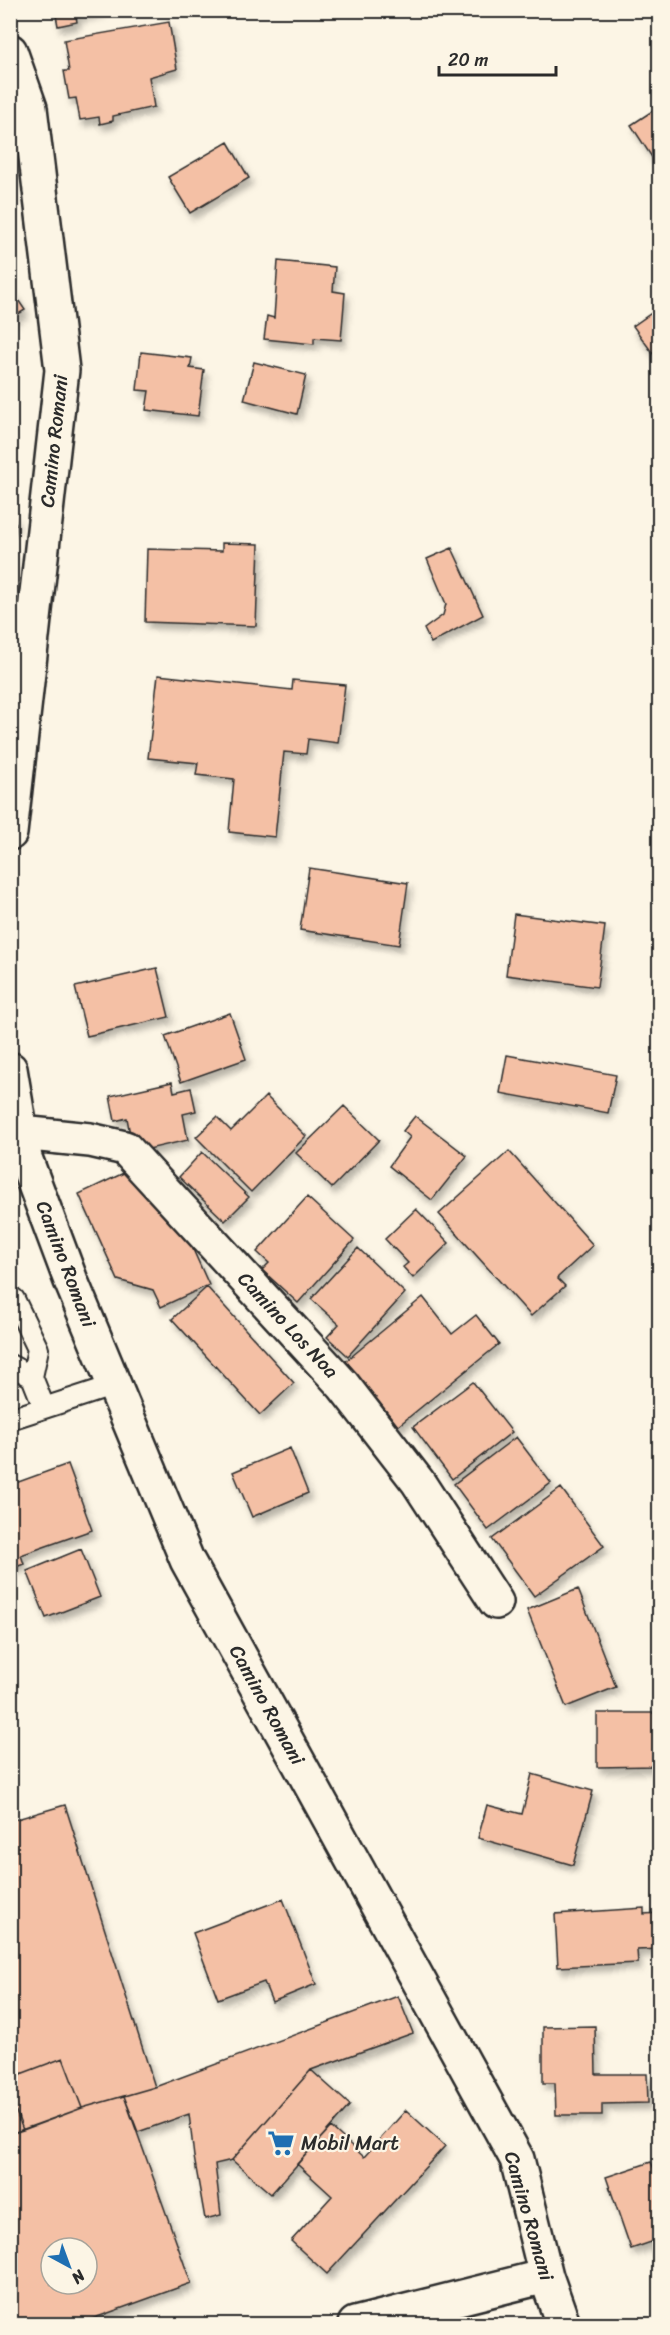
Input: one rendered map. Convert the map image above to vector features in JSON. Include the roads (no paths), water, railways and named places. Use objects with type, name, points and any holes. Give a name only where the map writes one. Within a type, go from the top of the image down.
[{"type":"street","name":"Camino Romani","points":[[10,51],[30,108],[62,370],[17,723],[10,833]]},
{"type":"street","name":"Camino Romani","points":[[10,1069],[19,1150],[187,1560],[517,2160],[546,2277],[563,2325]]},
{"type":"street","name":"Camino Los Noa","points":[[19,1150],[90,1140],[125,1148],[343,1385],[418,1482],[496,1602]]},
{"type":"street","points":[[355,2325],[546,2277]]},
{"type":"lane","points":[[10,1296],[14,1299],[38,1349],[32,1377],[44,1407]]},
{"type":"lane","points":[[10,1365],[32,1377]]},
{"type":"lane","points":[[10,1419],[115,1385]]},
{"type":"place","name":"Mobil Mart","points":[[281,2143]]}]
